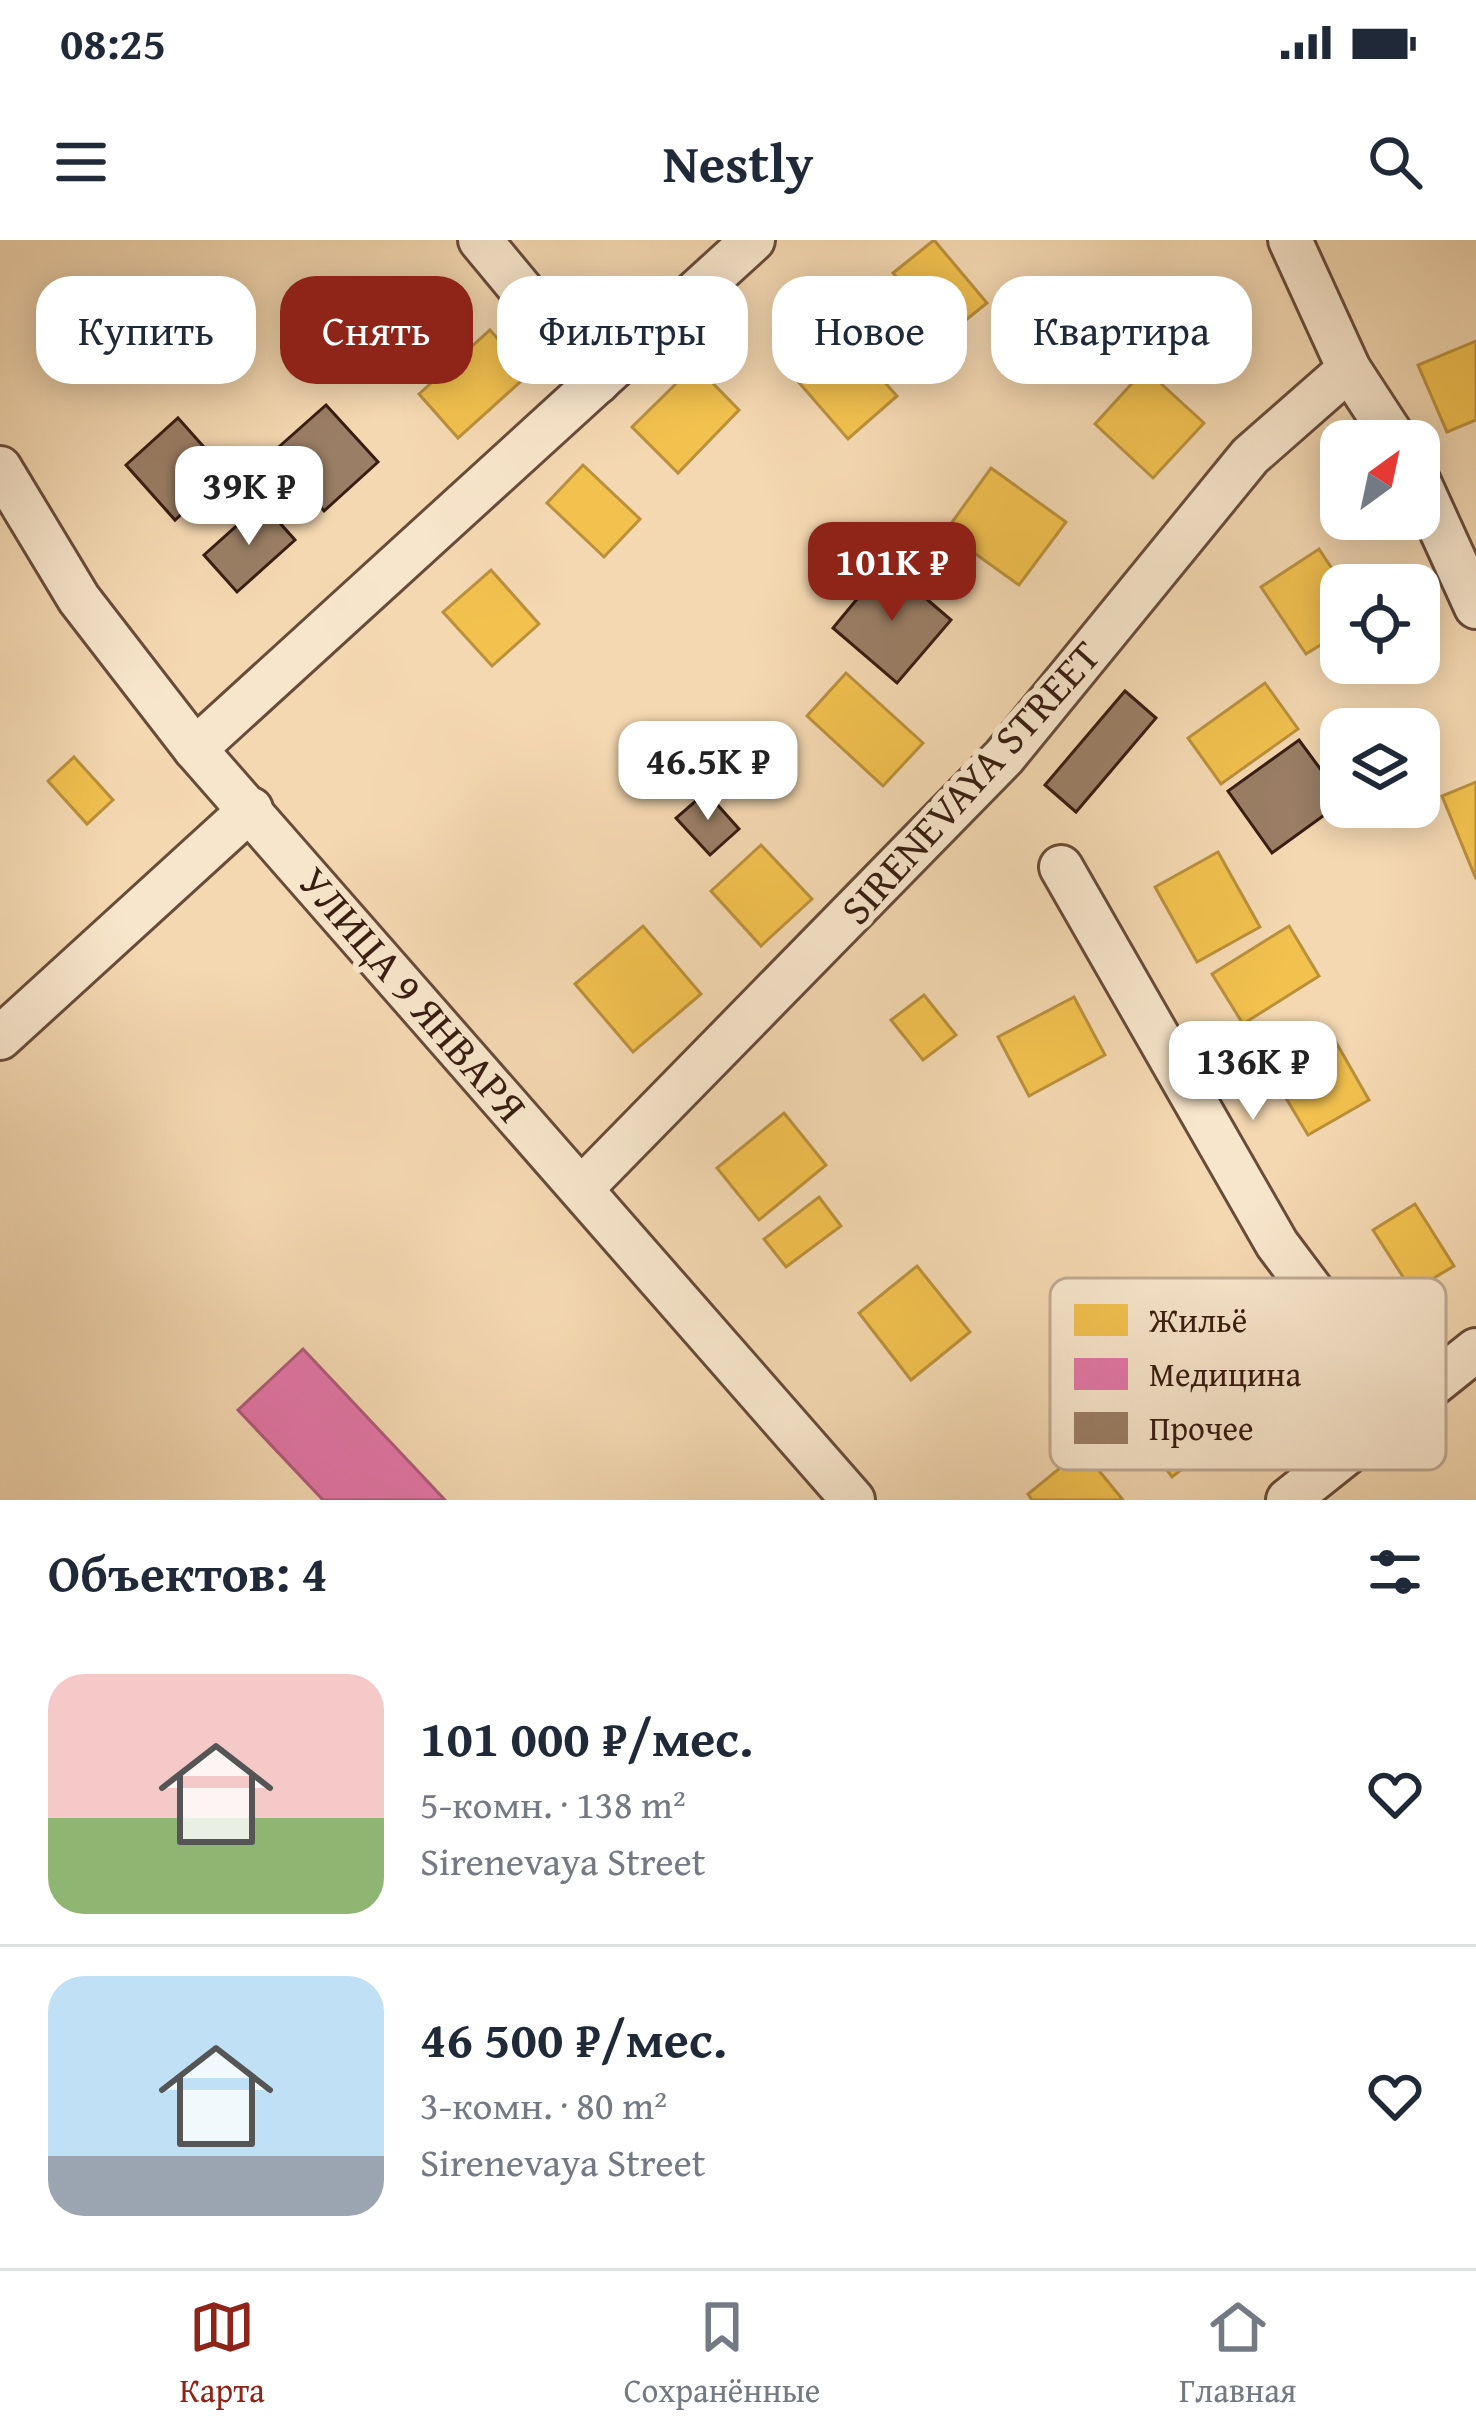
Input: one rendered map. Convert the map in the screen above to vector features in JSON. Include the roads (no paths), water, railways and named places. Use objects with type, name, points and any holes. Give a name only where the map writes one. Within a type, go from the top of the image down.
[{"type":"street","points":[[480,240],[510,276]]},
{"type":"street","points":[[714,276],[753,240]]},
{"type":"street","points":[[1289,240],[1349,369],[1382,420]]},
{"type":"street","name":"SIRENEVAYA STREET","points":[[582,1188],[1004,757],[1250,456],[1349,369]]},
{"type":"street","points":[[195,748],[596,384]]},
{"type":"street","name":"УЛИЦА 9 ЯНВАРЯ","points":[[0,468],[79,599],[195,748],[854,1500]]},
{"type":"street","points":[[1440,528],[1476,607]]},
{"type":"street","points":[[0,1038],[251,809]]},
{"type":"street","points":[[1061,867],[1277,1244],[1302,1278]]},
{"type":"street","points":[[1446,1373],[1476,1350]]},
{"type":"street","points":[[1288,1500],[1325,1470]]}]
